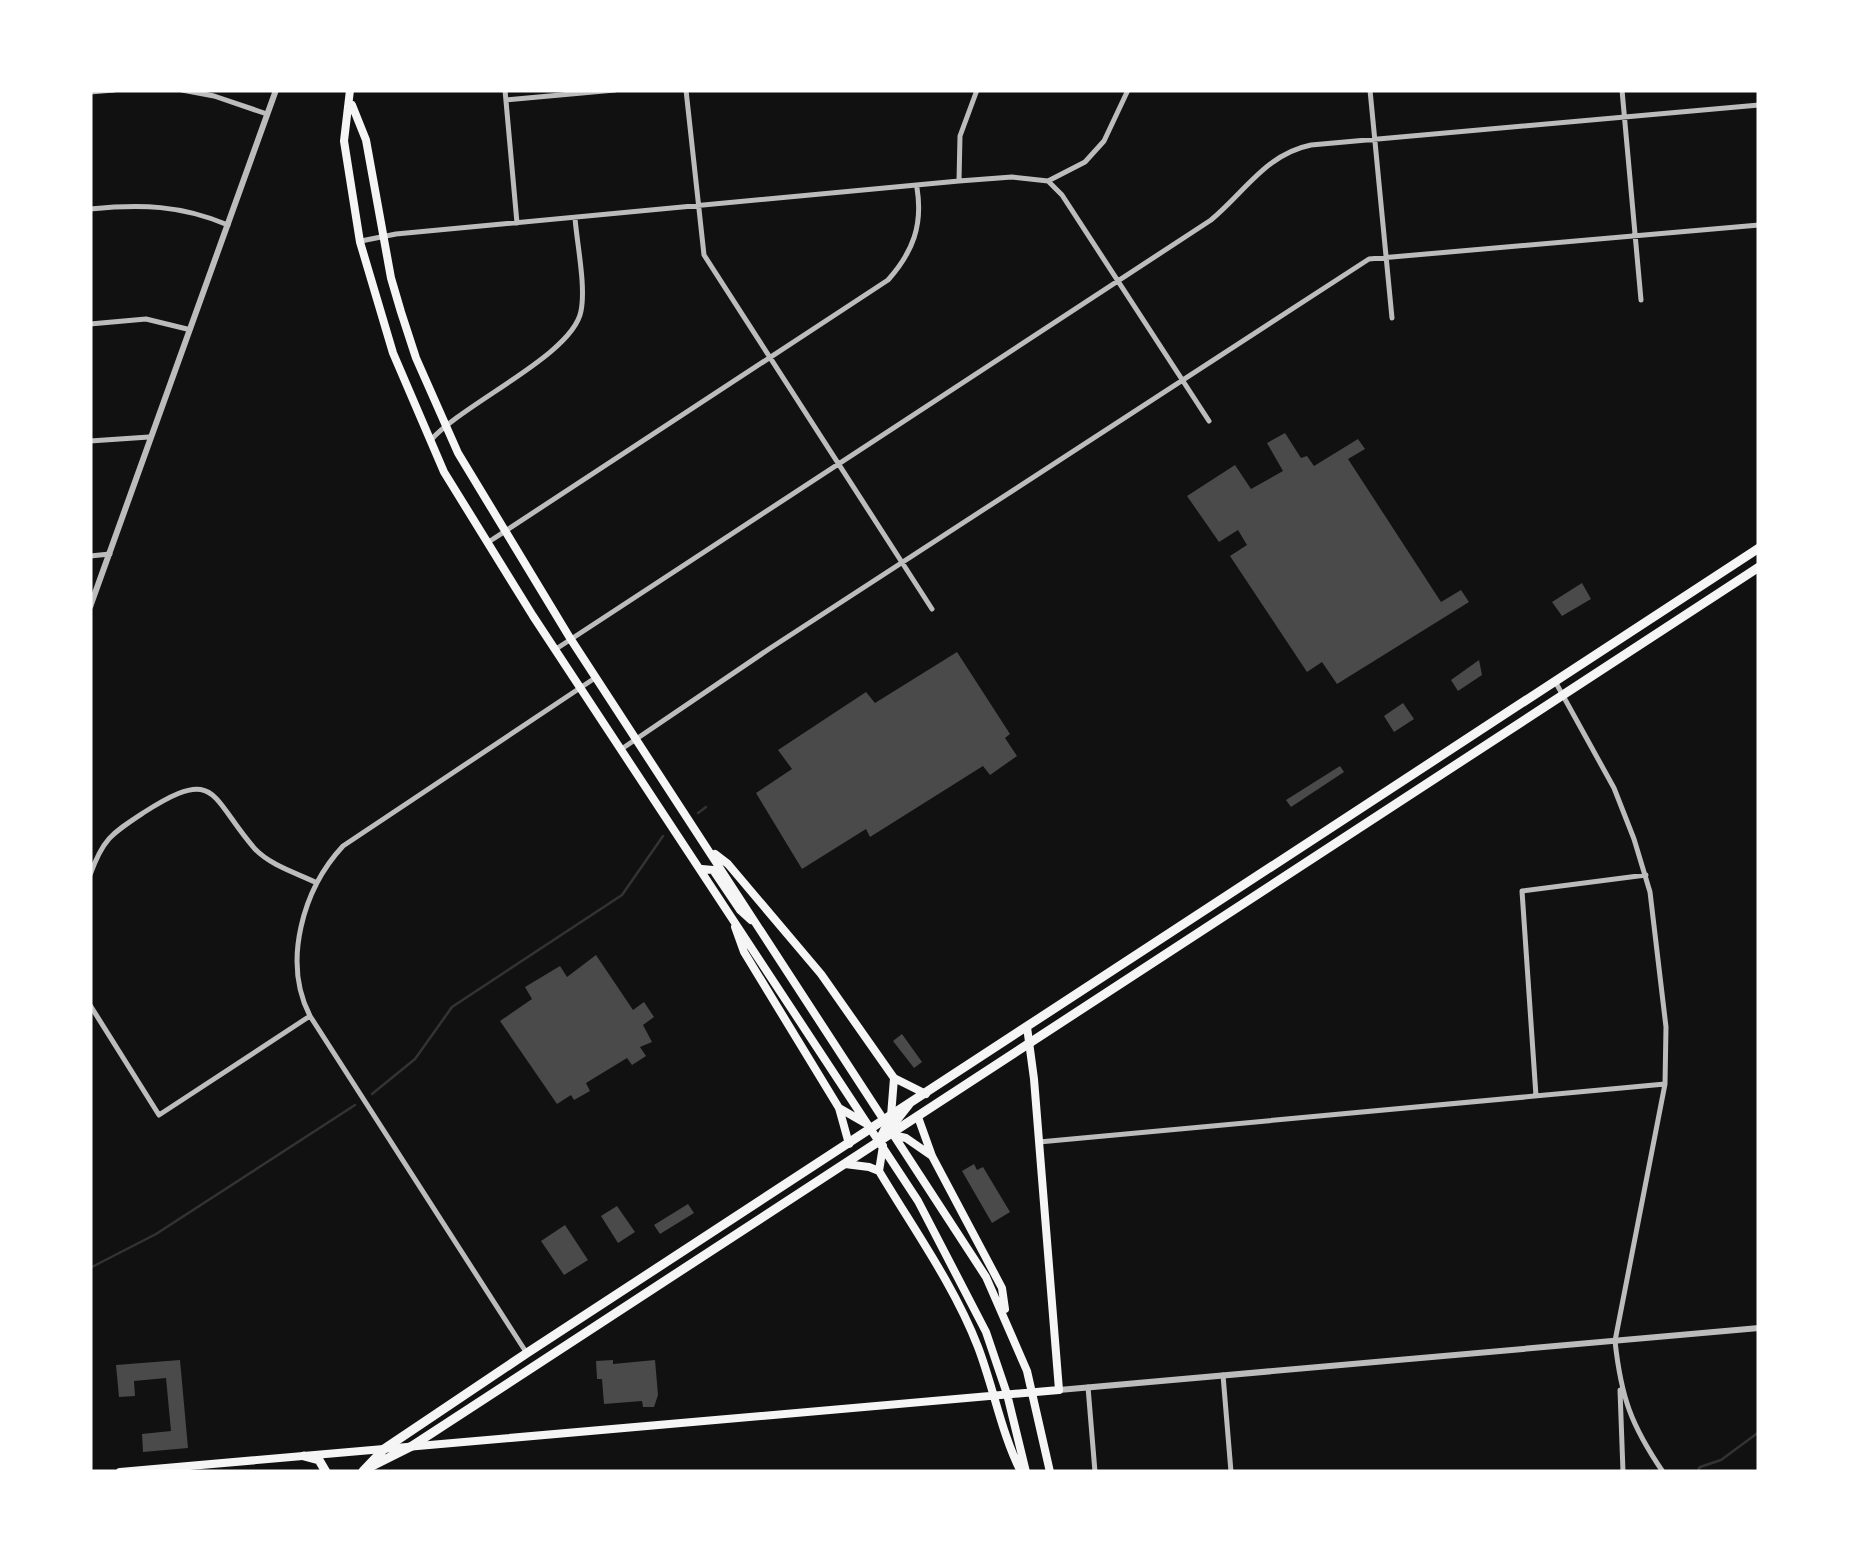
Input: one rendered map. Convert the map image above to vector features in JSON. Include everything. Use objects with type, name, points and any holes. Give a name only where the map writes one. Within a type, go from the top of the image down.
[{"type":"main road","points":[[350,90],[344,141],[360,242],[391,347],[444,472],[918,1201],[978,1315],[1007,1394],[1024,1472]]},
{"type":"main road","points":[[350,101],[366,140],[391,278],[416,358],[458,453],[570,638],[956,1226],[1006,1318],[1033,1392],[1050,1472]]},
{"type":"main road","points":[[362,1471],[412,1446],[780,1207],[845,1164],[886,1131],[909,1105],[946,1080],[1759,548]]},
{"type":"main road","points":[[362,1471],[384,1448],[869,1131],[886,1131],[907,1124],[1759,567]]},
{"type":"main road","points":[[708,848],[728,864],[831,988],[894,1078],[926,1094]]},
{"type":"main road","points":[[702,870],[713,870],[740,910],[762,930]]},
{"type":"main road","points":[[730,913],[744,952],[839,1108],[849,1144]]},
{"type":"main road","points":[[120,1472],[1059,1390],[1031,1044],[1026,1027]]},
{"type":"main road","points":[[878,1172],[894,1078]]},
{"type":"main road","points":[[839,1108],[862,1122],[906,1138],[932,1156]]},
{"type":"main road","points":[[918,1117],[932,1156],[1002,1288],[1006,1318]]},
{"type":"main road","points":[[845,1164],[878,1172],[957,1305],[978,1348],[992,1396],[1024,1472]]},
{"type":"main road","points":[[768,1214],[767,1202],[808,1176],[813,1168]]},
{"type":"main road","points":[[304,1456],[319,1460],[326,1472]]},
{"type":"street","points":[[90,92],[114,90]]},
{"type":"street","points":[[182,90],[267,114]]},
{"type":"street","points":[[90,607],[276,90]]},
{"type":"street","points":[[505,90],[517,223]]},
{"type":"street","points":[[506,100],[615,90]]},
{"type":"street","points":[[686,90],[704,255],[932,609]]},
{"type":"street","points":[[960,182],[960,136],[977,90]]},
{"type":"street","points":[[360,242],[517,223],[1012,177],[1048,181],[1096,152],[1128,90]]},
{"type":"street","points":[[1370,90],[1392,318]]},
{"type":"street","points":[[1622,90],[1641,300]]},
{"type":"street","points":[[556,649],[1211,220],[1284,153],[1311,144],[1759,105]]},
{"type":"street","points":[[1048,181],[1062,195],[1209,421]]},
{"type":"street","points":[[487,542],[881,286],[900,267],[914,244],[920,216],[917,188]]},
{"type":"street","points":[[90,209],[165,206],[200,213],[228,225]]},
{"type":"street","points":[[430,441],[445,423],[536,363],[574,330],[582,299],[575,218]]},
{"type":"street","points":[[623,748],[1369,259],[1759,225]]},
{"type":"street","points":[[90,324],[146,319],[187,329]]},
{"type":"street","points":[[90,441],[149,436]]},
{"type":"street","points":[[90,556],[110,554]]},
{"type":"street","points":[[527,1354],[300,998],[300,932],[316,882],[332,858],[355,836],[596,678]]},
{"type":"street","points":[[1554,681],[1614,788],[1646,875],[1666,1027],[1666,1084],[1615,1341],[1623,1472]]},
{"type":"street","points":[[90,875],[99,849],[110,834],[168,797],[192,787],[220,799],[258,852],[316,882]]},
{"type":"street","points":[[1536,1096],[1522,891],[1646,875]]},
{"type":"street","points":[[90,1005],[159,1115],[310,1016]]},
{"type":"street","points":[[1039,1142],[1666,1084]]},
{"type":"street","points":[[1059,1390],[1759,1328]]},
{"type":"street","points":[[1223,1376],[1230,1472]]},
{"type":"street","points":[[1620,1382],[1636,1431],[1663,1472]]},
{"type":"street","points":[[1088,1387],[1095,1472]]},
{"type":"building","points":[[1285,433],[1301,458],[1307,456],[1314,466],[1358,439],[1365,449],[1348,459],[1441,602],[1461,590],[1469,602],[1337,684],[1322,662],[1307,672],[1230,556],[1247,545],[1238,530],[1219,542],[1187,496],[1235,465],[1251,489],[1283,471],[1267,443]]},
{"type":"building","points":[[1582,583],[1591,599],[1562,616],[1552,602]]},
{"type":"building","points":[[957,652],[1010,734],[1005,738],[1017,756],[990,775],[983,766],[870,837],[866,829],[802,869],[756,793],[792,769],[778,750],[866,692],[875,703]]},
{"type":"building","points":[[1479,660],[1482,675],[1458,691],[1451,680]]},
{"type":"building","points":[[1403,703],[1414,719],[1394,732],[1384,716]]},
{"type":"building","points":[[1340,766],[1344,772],[1291,807],[1286,800]]},
{"type":"building","points":[[596,955],[633,1010],[644,1002],[654,1017],[643,1025],[652,1042],[640,1047],[646,1056],[632,1065],[627,1058],[586,1083],[590,1091],[574,1100],[571,1095],[557,1104],[500,1021],[532,999],[525,987],[560,966],[567,977]]},
{"type":"building","points":[[902,1034],[922,1062],[914,1068],[893,1041]]},
{"type":"building","points":[[974,1164],[977,1170],[983,1167],[1010,1212],[992,1223],[962,1171]]},
{"type":"building","points":[[688,1204],[694,1213],[660,1234],[654,1225]]},
{"type":"building","points":[[617,1206],[635,1232],[618,1243],[601,1216]]},
{"type":"building","points":[[565,1225],[588,1260],[564,1275],[541,1241]]},
{"type":"building","points":[[180,1360],[188,1448],[143,1452],[142,1434],[171,1431],[166,1378],[134,1381],[135,1396],[119,1397],[116,1365]]},
{"type":"building","points":[[613,1360],[613,1364],[655,1360],[658,1395],[654,1407],[643,1407],[642,1401],[604,1404],[596,1361]]},
{"type":"waterway","points":[[698,813],[706,807]]},
{"type":"waterway","points":[[372,1094],[415,1059],[452,1007],[622,895],[663,836]]},
{"type":"waterway","points":[[90,1268],[156,1234],[355,1105]]},
{"type":"waterway","points":[[1697,1472],[1759,1432]]}]
